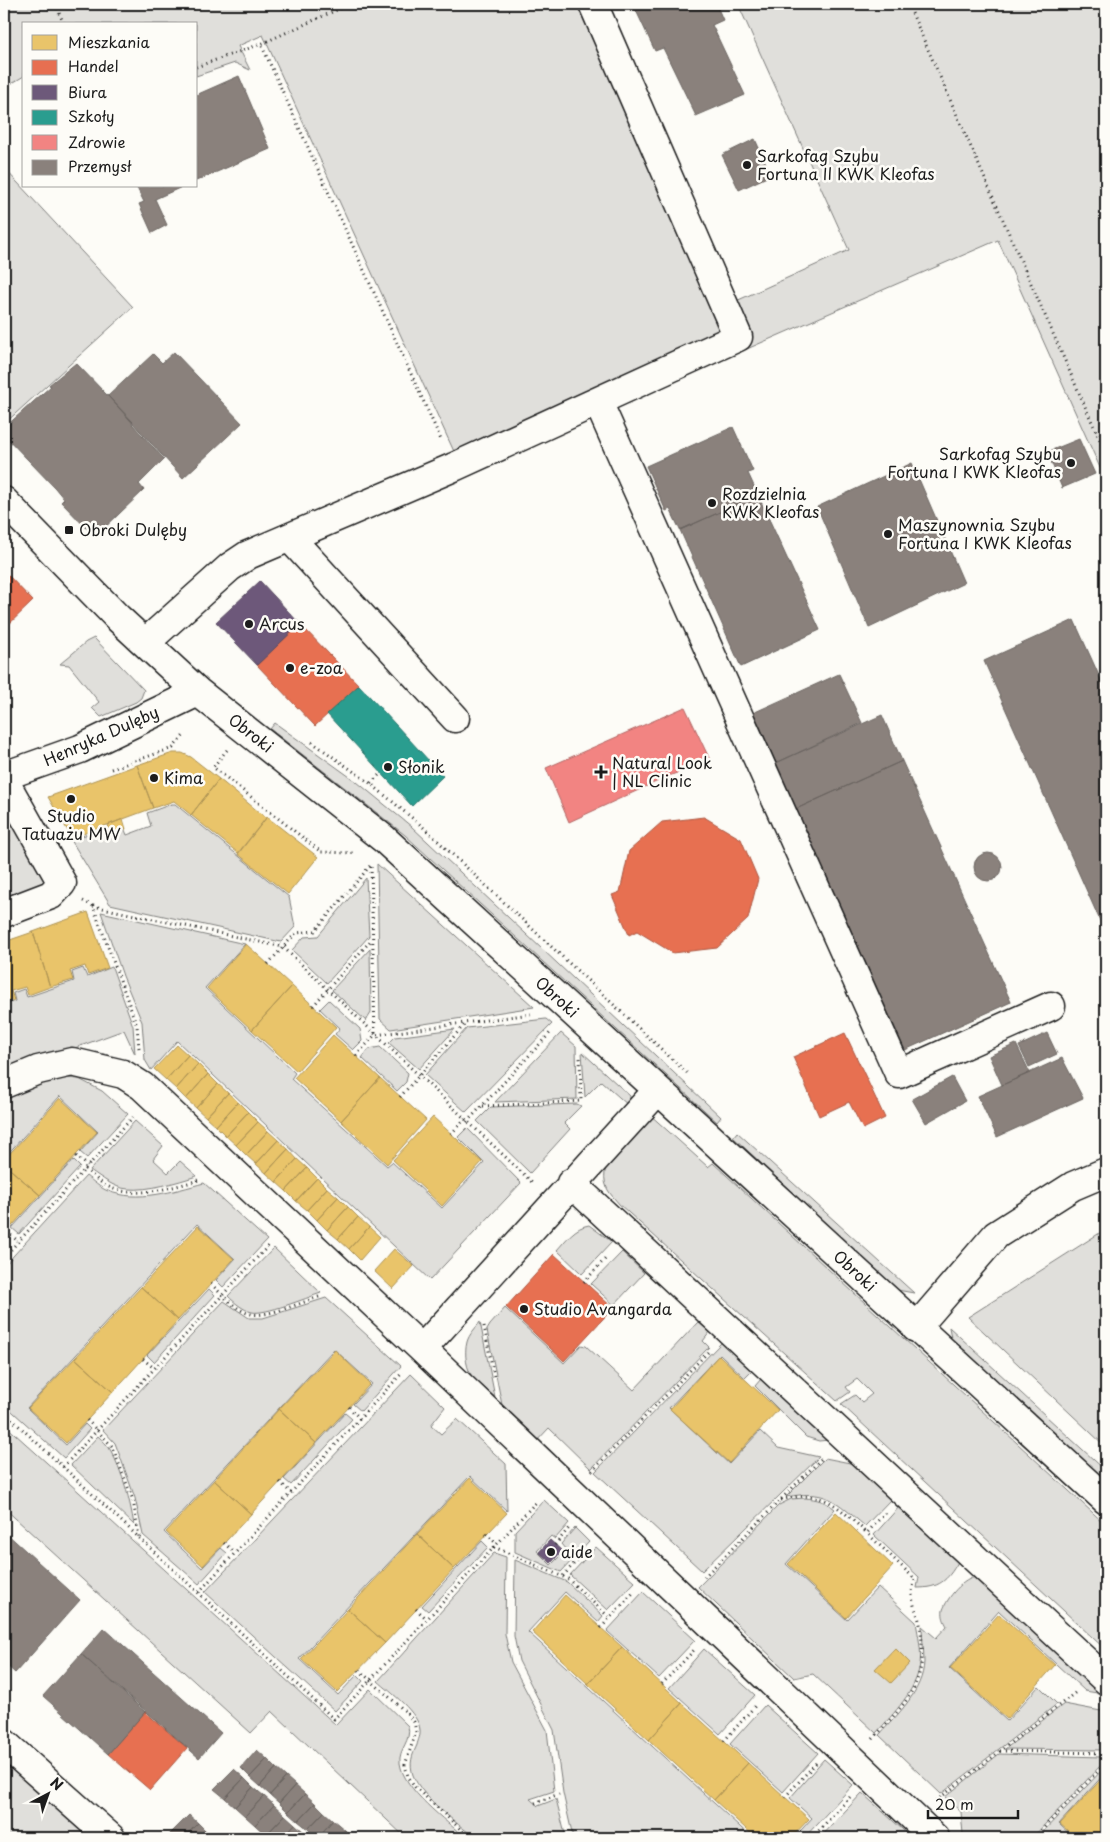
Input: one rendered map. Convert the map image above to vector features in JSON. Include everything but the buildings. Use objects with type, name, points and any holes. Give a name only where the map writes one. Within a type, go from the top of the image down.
[{"type":"street","points":[[145,644],[239,560],[454,467],[738,337],[593,4]]},
{"type":"street","points":[[598,402],[899,1074],[1051,1006]]},
{"type":"street","name":"Obroki","points":[[4,501],[145,644],[198,692],[384,839],[1106,1500]]},
{"type":"street","points":[[290,538],[455,718]]},
{"type":"street","name":"Henryka Dulęby","points":[[4,778],[80,748],[198,692]]},
{"type":"street","points":[[4,778],[62,883],[51,895],[4,913]]},
{"type":"street","points":[[4,1084],[38,1070],[72,1062],[124,1074],[142,1086],[416,1357],[935,1838]]},
{"type":"street","points":[[416,1357],[571,1183],[658,1090]]},
{"type":"street","points":[[916,1328],[996,1235],[1073,1186],[1106,1172]]},
{"type":"street","points":[[571,1183],[1106,1680]]},
{"type":"street","points":[[4,1743],[111,1838]]},
{"type":"path","points":[[55,4],[63,22]]},
{"type":"path","points":[[198,66],[262,44],[350,4]]},
{"type":"path","points":[[908,4],[1106,454]]},
{"type":"path","points":[[262,44],[454,467]]},
{"type":"path","points":[[370,783],[381,773]]},
{"type":"path","points":[[371,859],[375,1035]]},
{"type":"path","points":[[268,964],[296,933],[315,930],[371,865]]},
{"type":"path","points":[[4,1257],[135,1114],[142,1086],[137,1026],[93,906],[283,947],[525,1177]]},
{"type":"path","points":[[313,1006],[373,938]]},
{"type":"path","points":[[356,1056],[375,1035],[538,1014]]},
{"type":"path","points":[[400,1097],[467,1023]]},
{"type":"path","points":[[451,1134],[483,1106],[553,1030]]},
{"type":"path","points":[[483,1106],[581,1101],[579,1052]]},
{"type":"path","points":[[76,1156],[86,1168],[107,1186],[128,1192],[164,1189],[205,1178]]},
{"type":"path","points":[[7,1232],[18,1241]]},
{"type":"path","points":[[63,1467],[272,1241]]},
{"type":"path","points":[[584,1282],[608,1256]]},
{"type":"path","points":[[211,1284],[232,1304],[250,1314],[263,1315],[329,1293]]},
{"type":"path","points":[[484,1325],[495,1380]]},
{"type":"path","points":[[587,1477],[715,1344]]},
{"type":"path","points":[[198,1592],[416,1357]]},
{"type":"path","points":[[143,1359],[154,1368]]},
{"type":"path","points":[[349,1408],[360,1418]]},
{"type":"path","points":[[4,1412],[334,1718],[538,1499]]},
{"type":"path","points":[[87,1420],[112,1446],[132,1500],[139,1538]]},
{"type":"path","points":[[698,1583],[824,1456]]},
{"type":"path","points":[[280,1482],[291,1493]]},
{"type":"path","points":[[780,1501],[805,1496],[819,1497],[829,1501],[867,1533],[915,1579],[912,1594],[920,1624],[922,1663],[917,1681],[910,1695],[870,1742]]},
{"type":"path","points":[[867,1533],[891,1506]]},
{"type":"path","points":[[555,1545],[571,1526]]},
{"type":"path","points":[[486,1534],[495,1546],[568,1579],[610,1618]]},
{"type":"path","points":[[224,1543],[235,1554]]},
{"type":"path","points":[[563,1576],[591,1546]]},
{"type":"path","points":[[601,1628],[637,1590]]},
{"type":"path","points":[[416,1609],[427,1619]]},
{"type":"path","points":[[662,1684],[699,1645]]},
{"type":"path","points":[[359,1670],[406,1712],[414,1722],[416,1732],[405,1765],[408,1776],[415,1787],[470,1838]]},
{"type":"path","points":[[935,1802],[1076,1692],[1083,1693]]},
{"type":"path","points":[[724,1741],[759,1701]]},
{"type":"path","points":[[1000,1751],[1104,1753],[1106,1756]]},
{"type":"path","points":[[785,1797],[821,1758]]},
{"type":"path","points":[[1034,1838],[1106,1763]]},
{"type":"path","points":[[812,1838],[856,1791]]},
{"type":"path","points":[[535,1803],[559,1794]]},
{"type":"shaded area","points":[[4,4],[600,4],[734,302],[849,250],[738,4],[1106,4],[1106,481],[998,240],[611,408],[457,458],[263,35],[238,46],[250,70],[235,63],[198,75],[198,22],[22,22],[22,77],[4,88]]},
{"type":"shaded area","points":[[4,168],[133,307],[4,424]]},
{"type":"shaded area","points":[[94,638],[144,690],[141,698],[136,702],[101,717],[92,708],[99,702],[69,665],[60,664],[86,642]]},
{"type":"shaded area","points":[[275,723],[357,782],[412,827],[721,1117],[717,1122],[405,835],[270,729]]},
{"type":"shaded area","points":[[175,804],[289,897],[295,927],[281,942],[110,904],[71,840],[102,829],[105,837],[125,830],[127,835],[151,826],[147,813]]},
{"type":"shaded area","points":[[14,820],[48,873],[47,886],[4,906],[4,844],[10,841],[4,826]]},
{"type":"shaded area","points":[[377,864],[534,1007],[391,1029],[380,1019]]},
{"type":"shaded area","points":[[366,878],[369,936],[327,983],[292,950],[304,937],[318,936]]},
{"type":"shaded area","points":[[101,912],[245,944],[205,988],[295,1073],[291,1079],[387,1166],[392,1162],[442,1208],[484,1163],[458,1137],[467,1128],[521,1183],[430,1280],[177,1041],[151,1070],[145,1060],[142,1022],[123,976]]},
{"type":"shaded area","points":[[370,949],[371,1013],[366,1021],[332,990]]},
{"type":"shaded area","points":[[112,967],[133,1026],[135,1054],[124,1030],[4,1074],[4,1005],[15,1001],[13,993],[24,989],[27,997],[74,981],[72,972],[83,968],[87,977]]},
{"type":"shaded area","points":[[329,1000],[360,1029],[362,1041],[353,1050],[335,1034],[340,1028],[320,1009]]},
{"type":"shaded area","points":[[546,1019],[552,1024],[466,1112],[425,1075],[467,1028]]},
{"type":"shaded area","points":[[455,1029],[419,1069],[389,1043],[395,1037]]},
{"type":"shaded area","points":[[561,1033],[576,1046],[577,1099],[495,1102]]},
{"type":"shaded area","points":[[380,1047],[408,1073],[406,1082],[397,1091],[362,1058],[369,1049]]},
{"type":"shaded area","points":[[582,1052],[630,1096],[629,1106],[601,1081],[585,1097]]},
{"type":"shaded area","points":[[55,1077],[79,1079],[102,1091],[128,1114],[87,1158],[80,1152],[98,1132],[60,1096],[4,1158],[4,1094]]},
{"type":"shaded area","points":[[577,1104],[581,1106],[564,1123],[570,1129],[530,1173],[477,1121],[491,1107]]},
{"type":"shaded area","points":[[648,1113],[708,1167],[713,1163],[1106,1525],[1106,1650],[841,1404],[855,1395],[862,1402],[872,1394],[857,1379],[846,1387],[850,1392],[837,1401],[619,1204],[607,1188],[606,1167],[617,1147]]},
{"type":"shaded area","points":[[135,1121],[163,1146],[153,1159],[168,1173],[180,1161],[197,1176],[154,1187],[128,1189],[113,1185],[90,1170]]},
{"type":"shaded area","points":[[737,1132],[914,1293],[897,1290],[733,1137]]},
{"type":"shaded area","points":[[73,1160],[80,1167],[19,1234],[12,1228]]},
{"type":"shaded area","points":[[86,1176],[108,1191],[131,1196],[156,1194],[204,1183],[267,1240],[223,1287],[216,1280],[235,1259],[197,1224],[27,1408],[66,1445],[85,1424],[90,1429],[64,1458],[4,1404],[4,1266]]},
{"type":"shaded area","points":[[589,1225],[612,1242],[582,1274],[557,1250],[575,1231]]},
{"type":"shaded area","points":[[1106,1229],[1106,1447],[968,1317]]},
{"type":"shaded area","points":[[274,1248],[321,1293],[266,1311],[249,1311],[228,1296]]},
{"type":"shaded area","points":[[622,1252],[644,1273],[614,1305],[591,1284]]},
{"type":"shaded area","points":[[209,1289],[215,1295],[154,1362],[147,1355]]},
{"type":"shaded area","points":[[326,1298],[401,1366],[361,1411],[353,1404],[372,1384],[334,1349],[164,1532],[202,1568],[221,1548],[227,1553],[199,1584],[143,1535],[135,1498],[115,1443],[103,1430],[224,1301],[249,1318],[263,1318]]},
{"type":"shaded area","points":[[505,1308],[564,1363],[581,1345],[586,1346],[634,1390],[698,1322],[710,1332],[703,1341],[709,1347],[591,1469],[549,1428],[534,1444],[502,1405],[487,1330]]},
{"type":"shaded area","points":[[480,1322],[495,1397],[474,1379],[466,1361],[468,1339]]},
{"type":"shaded area","points":[[949,1327],[1106,1471],[1106,1481],[951,1338]]},
{"type":"shaded area","points":[[722,1342],[753,1370],[745,1378],[720,1354],[669,1408],[729,1464],[760,1431],[778,1448],[819,1457],[702,1571],[595,1472]]},
{"type":"shaded area","points":[[411,1374],[445,1407],[431,1425],[441,1434],[457,1419],[506,1464],[507,1511],[470,1476],[299,1659],[338,1695],[357,1675],[363,1681],[335,1711],[205,1592]]},
{"type":"shaded area","points":[[761,1379],[829,1440],[819,1441],[806,1437],[755,1386]]},
{"type":"shaded area","points":[[345,1413],[352,1419],[291,1485],[284,1479]]},
{"type":"shaded area","points":[[4,1424],[336,1725],[370,1689],[408,1726],[408,1736],[401,1753],[400,1763],[409,1783],[437,1814],[466,1838],[406,1838],[272,1711],[251,1733],[4,1508]]},
{"type":"shaded area","points":[[98,1436],[110,1449],[119,1468],[128,1496],[134,1525],[71,1465]]},
{"type":"shaded area","points":[[825,1458],[855,1464],[891,1499],[865,1526],[838,1504],[822,1496],[800,1495],[786,1497]]},
{"type":"shaded area","points":[[805,1498],[821,1501],[835,1509],[786,1564],[847,1620],[878,1587],[916,1622],[920,1643],[918,1674],[903,1701],[876,1733],[813,1674],[794,1678],[698,1587],[779,1505],[791,1499]]},
{"type":"shaded area","points":[[544,1500],[569,1523],[555,1539],[551,1536],[537,1551],[551,1565],[566,1550],[561,1544],[575,1528],[589,1542],[561,1572],[515,1552],[515,1531]]},
{"type":"shaded area","points":[[899,1507],[958,1562],[946,1579],[937,1585],[917,1588],[919,1577],[874,1535]]},
{"type":"shaded area","points":[[482,1541],[488,1547],[428,1611],[422,1606]]},
{"type":"shaded area","points":[[596,1547],[635,1582],[608,1610],[570,1575]]},
{"type":"shaded area","points":[[494,1553],[506,1557],[505,1634],[511,1662],[547,1730],[554,1791],[530,1799],[538,1806],[556,1799],[566,1838],[475,1838],[449,1817],[417,1784],[413,1775],[412,1756],[420,1736],[420,1730],[415,1717],[403,1703],[378,1681]]},
{"type":"shaded area","points":[[515,1560],[567,1582],[603,1616],[598,1622],[565,1592],[528,1632],[752,1838],[573,1838],[563,1793],[554,1730],[519,1661],[514,1636]]},
{"type":"shaded area","points":[[977,1577],[1103,1694],[1085,1691],[999,1611],[949,1668],[1007,1721],[1039,1686],[1057,1704],[941,1794],[879,1735],[908,1702],[923,1673],[922,1626],[936,1638],[947,1626],[943,1610],[948,1600],[956,1589],[966,1581]]},
{"type":"shaded area","points":[[643,1592],[695,1640],[659,1678],[607,1631]]},
{"type":"shaded area","points":[[704,1649],[755,1695],[720,1734],[669,1688]]},
{"type":"shaded area","points":[[1064,1704],[1106,1712],[1106,1750],[1005,1749]]},
{"type":"shaded area","points":[[765,1705],[818,1753],[783,1792],[730,1744]]},
{"type":"shaded area","points":[[999,1754],[1101,1757],[1102,1764],[1032,1838],[967,1838],[963,1834],[961,1812],[945,1797]]},
{"type":"shaded area","points":[[4,1758],[94,1838],[4,1838]]},
{"type":"shaded area","points":[[824,1759],[853,1785],[804,1838],[794,1838],[812,1818],[790,1798]]},
{"type":"shaded area","points":[[1106,1766],[1106,1772],[1059,1824],[1074,1838],[1037,1838]]},
{"type":"shaded area","points":[[862,1793],[912,1838],[820,1838]]},
{"type":"place","name":"Sarkofag Szybu Fortuna II KWK Kleofas","points":[[747,165]]},
{"type":"place","name":"Sarkofag Szybu Fortuna I KWK Kleofas","points":[[1071,463]]},
{"type":"place","name":"Rozdzielnia KWK Kleofas","points":[[712,503]]},
{"type":"place","name":"Obroki Dulęby","points":[[69,530]]},
{"type":"place","name":"Maszynownia Szybu Fortuna I KWK Kleofas","points":[[888,534]]},
{"type":"place","name":"Arcus","points":[[249,624]]},
{"type":"place","name":"e-zoa","points":[[290,668]]},
{"type":"place","name":"Słonik","points":[[388,767]]},
{"type":"place","name":"Natural Look | NL Clinic","points":[[601,772]]},
{"type":"place","name":"Kima","points":[[154,778]]},
{"type":"place","name":"Studio Tatuażu MW","points":[[71,799]]},
{"type":"place","name":"Studio Avangarda","points":[[524,1309]]},
{"type":"place","name":"aide","points":[[551,1552]]}]
